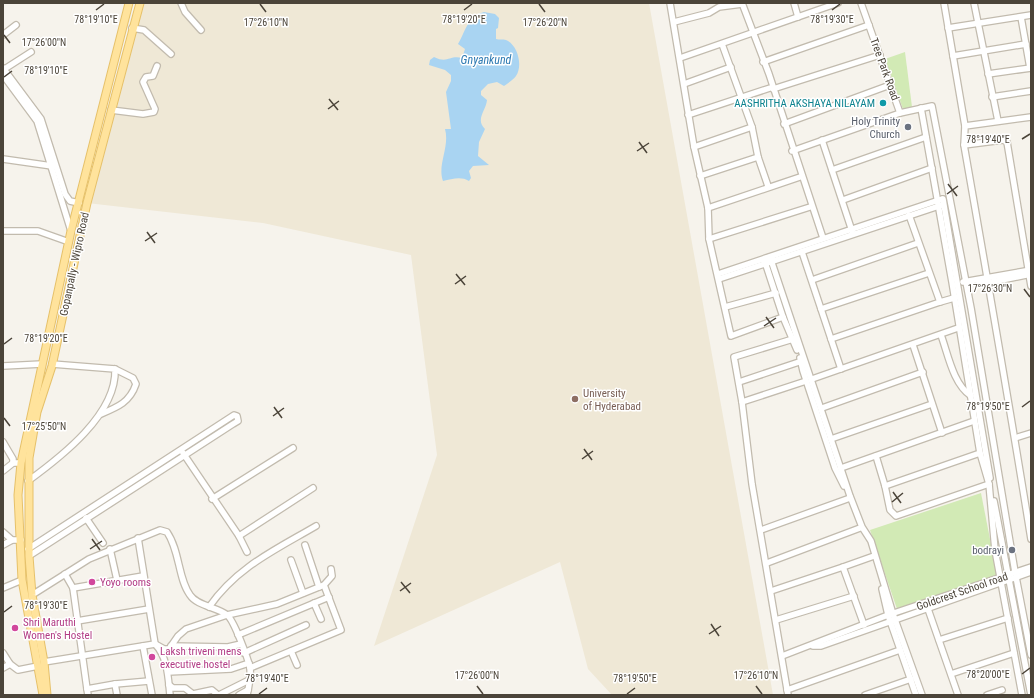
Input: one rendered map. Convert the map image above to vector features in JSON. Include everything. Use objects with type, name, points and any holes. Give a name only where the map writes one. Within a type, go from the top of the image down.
[{"type":"main road","name":"Gopanpally - Wipro Road","points":[[47,695],[32,620],[22,580],[18,495],[21,463],[71,231],[128,3]]},
{"type":"main road","name":"Gopanpally - Wipro Road","points":[[32,620],[28,482],[29,458],[37,412],[52,364],[81,228],[132,28],[140,3]]},
{"type":"main road","points":[[106,92],[115,94]]},
{"type":"main road","points":[[103,101],[112,107]]},
{"type":"main road","name":"Gopanpally - Wipro Road","points":[[41,664],[43,695]]},
{"type":"street","points":[[181,3],[185,12],[201,30]]},
{"type":"street","points":[[670,3],[694,148],[708,208],[709,239],[726,307],[731,336],[783,317]]},
{"type":"street","points":[[674,22],[709,13],[718,5],[742,3],[769,74],[772,88],[821,240]]},
{"type":"street","points":[[794,3],[798,17]]},
{"type":"street","points":[[680,58],[798,17],[830,4],[838,3]]},
{"type":"street","name":"Tree Park Road","points":[[861,3],[900,113]]},
{"type":"street","points":[[944,3],[965,126],[964,145],[987,281],[1002,356],[1031,539]]},
{"type":"street","points":[[974,3],[998,121]]},
{"type":"street","points":[[948,28],[978,22],[1031,16]]},
{"type":"street","points":[[988,74],[1030,68],[1021,17]]},
{"type":"street","points":[[3,35],[16,25]]},
{"type":"street","points":[[764,62],[869,25]]},
{"type":"street","points":[[132,28],[144,30],[171,54]]},
{"type":"street","points":[[722,44],[752,127],[758,157],[768,186]]},
{"type":"street","points":[[953,56],[1026,44]]},
{"type":"street","points":[[3,70],[31,52]]},
{"type":"street","points":[[688,115],[741,97],[880,55]]},
{"type":"street","points":[[112,107],[143,114],[154,112],[155,109],[143,81],[146,77],[153,76],[157,66]]},
{"type":"street","points":[[684,84],[730,67]]},
{"type":"street","points":[[3,70],[37,121],[71,231]]},
{"type":"street","points":[[3,70],[41,119],[65,194],[70,201],[79,203]]},
{"type":"street","points":[[784,124],[890,85]]},
{"type":"street","points":[[772,88],[821,240]]},
{"type":"street","points":[[992,97],[1031,91]]},
{"type":"street","points":[[793,150],[900,113],[932,106],[955,282],[1008,577],[1031,695]]},
{"type":"street","points":[[921,108],[932,168],[944,202],[966,282],[1031,655]]},
{"type":"street","points":[[965,126],[1031,117]]},
{"type":"street","points":[[694,148],[752,127]]},
{"type":"street","points":[[832,170],[926,137]]},
{"type":"street","points":[[822,140],[853,235]]},
{"type":"street","points":[[964,145],[1003,140],[1007,142],[1031,286]]},
{"type":"street","points":[[700,176],[758,157]]},
{"type":"street","points":[[3,159],[52,166]]},
{"type":"street","points":[[842,200],[932,168]]},
{"type":"street","points":[[708,208],[768,186],[800,177]]},
{"type":"street","points":[[768,260],[802,252],[821,240],[853,235],[944,202]]},
{"type":"street","points":[[719,277],[851,229],[944,202]]},
{"type":"street","points":[[709,239],[810,206]]},
{"type":"street","points":[[909,215],[940,302]]},
{"type":"street","points":[[3,231],[38,231],[69,242]]},
{"type":"street","points":[[812,280],[918,243]]},
{"type":"street","points":[[802,252],[841,369]]},
{"type":"street","points":[[768,260],[783,317],[805,370]]},
{"type":"street","points":[[768,260],[805,370],[822,408],[862,527],[872,541],[891,615]]},
{"type":"street","points":[[821,309],[929,273]]},
{"type":"street","points":[[955,282],[977,280],[987,281],[1030,273]]},
{"type":"street","points":[[955,282],[954,298],[958,328],[980,453],[989,484],[995,550],[1022,695]]},
{"type":"street","points":[[726,307],[776,292]]},
{"type":"street","points":[[831,339],[954,298]]},
{"type":"street","points":[[742,402],[958,328]]},
{"type":"street","points":[[941,335],[957,378],[964,392],[971,396]]},
{"type":"street","points":[[793,339],[734,357],[742,402],[752,484],[772,591],[787,693],[900,650]]},
{"type":"street","points":[[913,344],[942,432]]},
{"type":"street","points":[[739,382],[802,361]]},
{"type":"street","points":[[3,366],[42,364]]},
{"type":"street","points":[[52,364],[115,369],[133,378],[136,384],[134,391],[123,405],[101,414]]},
{"type":"street","points":[[28,482],[63,452],[101,414],[110,394],[115,369]]},
{"type":"street","points":[[822,408],[923,372]]},
{"type":"street","points":[[809,380],[835,468],[850,498],[860,528],[870,543],[893,621],[922,695]]},
{"type":"street","points":[[832,439],[932,404]]},
{"type":"street","points":[[234,415],[237,416],[238,421],[185,456],[88,519],[29,553],[80,516],[234,415]]},
{"type":"street","points":[[841,468],[974,421]]},
{"type":"street","points":[[1015,438],[1031,433]]},
{"type":"street","points":[[3,442],[12,458],[13,464]]},
{"type":"street","points":[[212,499],[293,448]]},
{"type":"street","points":[[181,450],[212,499],[239,536],[247,552]]},
{"type":"street","points":[[885,486],[980,453]]},
{"type":"street","points":[[876,456],[890,510],[896,516],[989,484]]},
{"type":"street","points":[[3,471],[13,464],[21,463]]},
{"type":"street","points":[[239,536],[313,488]]},
{"type":"street","points":[[761,530],[850,498]]},
{"type":"street","points":[[80,516],[88,519],[103,543]]},
{"type":"street","points":[[209,607],[223,588],[236,576],[257,561],[316,526]]},
{"type":"street","points":[[767,563],[860,528]]},
{"type":"street","points":[[32,595],[65,574],[110,549],[160,530],[167,532],[174,543],[185,586],[190,596],[227,615],[232,620],[249,666],[251,679],[248,692],[239,695]]},
{"type":"street","points":[[3,532],[12,540]]},
{"type":"street","points":[[138,538],[154,644],[161,651],[168,672],[170,695]]},
{"type":"street","points":[[3,545],[12,540],[21,540]]},
{"type":"street","points":[[168,672],[231,669],[249,666],[291,651],[341,630],[329,597],[321,586],[305,545]]},
{"type":"street","points":[[110,549],[117,580]]},
{"type":"street","points":[[772,591],[874,556]]},
{"type":"street","points":[[291,560],[303,593]]},
{"type":"street","points":[[843,567],[864,625]]},
{"type":"street","name":"Goldcrest School road","points":[[1016,575],[1031,567]]},
{"type":"street","points":[[3,653],[10,664],[20,671],[41,664],[82,655],[154,644],[164,649],[169,649],[186,628],[227,615],[277,604],[321,586],[332,576],[331,569]]},
{"type":"street","name":"Goldcrest School road","points":[[812,646],[821,646],[928,609],[1008,577],[1031,572]]},
{"type":"street","points":[[65,574],[73,588],[88,692],[115,684],[149,682]]},
{"type":"street","points":[[73,588],[143,576]]},
{"type":"street","points":[[3,588],[22,580]]},
{"type":"street","name":"Goldcrest School road","points":[[812,646],[819,641],[891,615],[1001,580]]},
{"type":"street","points":[[776,620],[854,596]]},
{"type":"street","points":[[238,635],[329,597]]},
{"type":"street","points":[[314,604],[321,619]]},
{"type":"street","points":[[77,621],[149,609]]},
{"type":"street","points":[[928,609],[958,695]]},
{"type":"street","points":[[939,640],[1008,618]]},
{"type":"street","points":[[893,621],[900,650],[916,695]]},
{"type":"street","points":[[244,653],[306,625]]},
{"type":"street","points":[[171,646],[228,647],[241,644]]},
{"type":"street","points":[[143,646],[152,695]]},
{"type":"street","points":[[782,656],[812,646]]},
{"type":"street","points":[[291,651],[297,665]]},
{"type":"street","points":[[951,674],[1014,652]]},
{"type":"street","points":[[3,668],[10,664]]},
{"type":"street","points":[[169,685],[173,688],[185,688],[194,695],[212,690],[219,695],[251,679]]},
{"type":"street","points":[[866,695],[911,680]]},
{"type":"street","points":[[115,684],[117,695]]},
{"type":"street","points":[[987,695],[1002,690]]},
{"type":"shaded area","name":"University of Hyderabad","points":[[137,3],[649,3],[773,695],[612,695],[588,669],[560,562],[374,646],[437,455],[411,255],[263,223],[87,203]]},
{"type":"green space","points":[[905,52],[912,107],[903,109],[885,59]]},
{"type":"green space","points":[[981,493],[997,575],[897,609],[870,530]]},
{"type":"water","name":"Gnyankund","points":[[484,12],[495,14],[499,18],[498,28],[496,29],[496,39],[506,40],[514,46],[519,62],[518,72],[515,77],[504,86],[497,82],[488,84],[481,91],[481,95],[487,100],[481,118],[482,125],[485,129],[479,142],[478,156],[489,165],[473,166],[469,171],[471,178],[469,181],[460,178],[443,181],[441,169],[446,142],[445,129],[451,129],[446,92],[451,81],[451,75],[445,70],[429,65],[430,60],[434,57],[442,60],[458,57],[462,58],[465,49],[458,44],[470,20],[478,14]]},
{"type":"place","name":"AASHRITHA AKSHAYA NILAYAM","points":[[883,103]]},
{"type":"place","name":"Holy Trinity Church","points":[[908,127]]},
{"type":"place","name":"University of Hyderabad","points":[[575,399]]},
{"type":"place","name":"bodrayi","points":[[1012,550]]},
{"type":"place","name":"Yoyo rooms","points":[[92,582]]},
{"type":"place","name":"Shri Maruthi Women's Hostel","points":[[15,628]]},
{"type":"place","name":"Laksh triveni mens executive hostel","points":[[152,657]]}]
